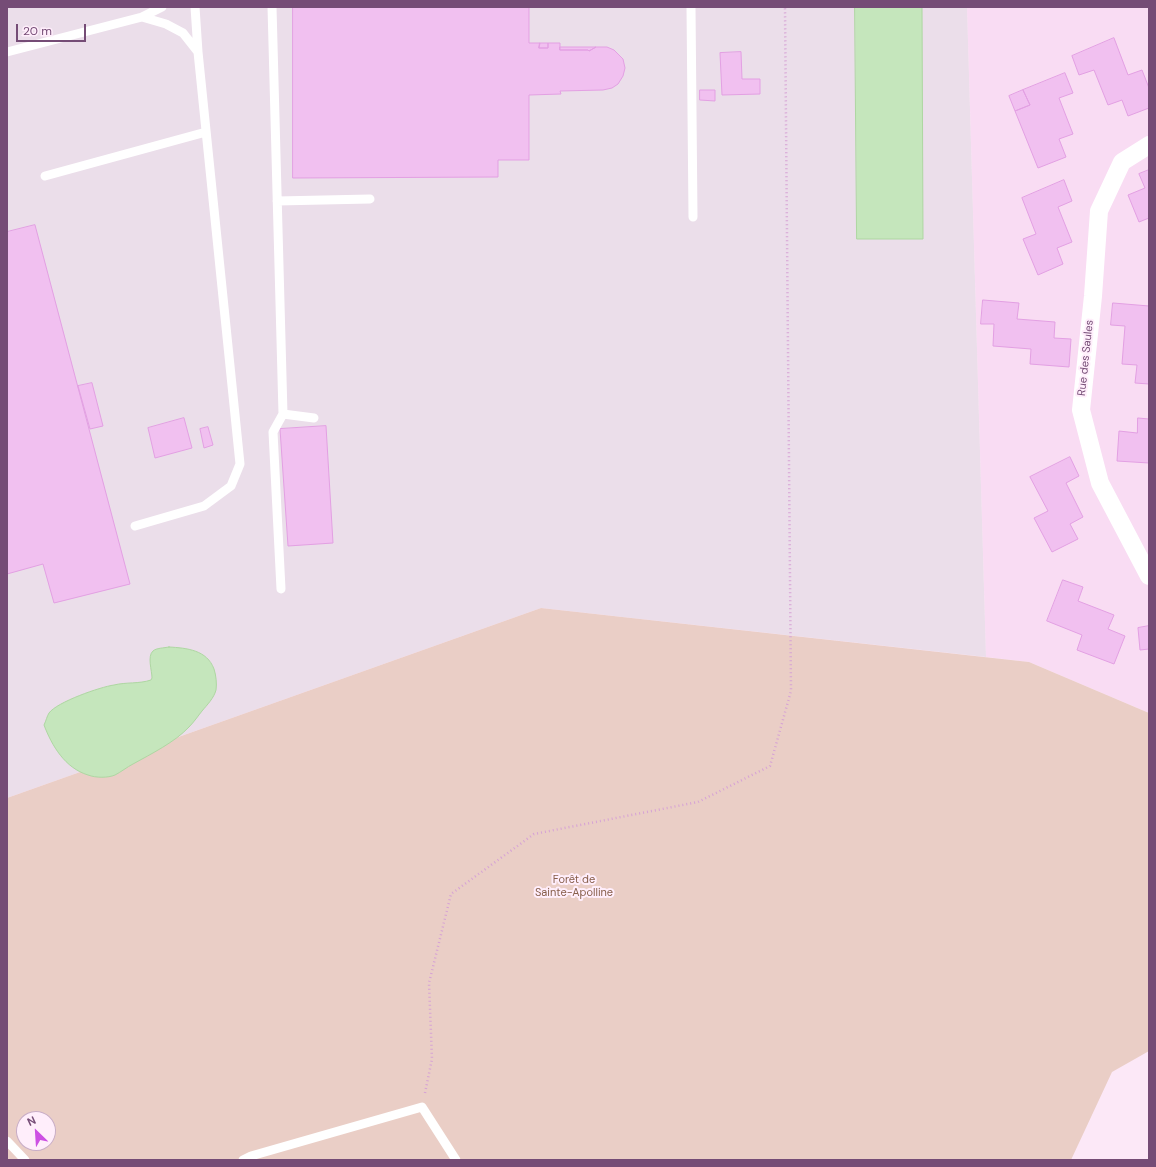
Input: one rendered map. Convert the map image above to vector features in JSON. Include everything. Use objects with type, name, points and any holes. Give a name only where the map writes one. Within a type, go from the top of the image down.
[{"type":"street","name":"Rue des Saules","points":[[1149,145],[1122,162],[1099,211],[1093,296],[1081,410],[1100,483],[1149,576]]},
{"type":"lane","points":[[7,52],[142,17],[162,7]]},
{"type":"lane","points":[[135,526],[204,506],[231,486],[240,464],[198,52],[195,7]]},
{"type":"lane","points":[[272,7],[283,414],[273,432],[281,588]]},
{"type":"lane","points":[[690,7],[692,216]]},
{"type":"lane","points":[[142,17],[166,24],[183,34],[198,52]]},
{"type":"lane","points":[[46,176],[206,132]]},
{"type":"lane","points":[[277,201],[370,199]]},
{"type":"lane","points":[[283,414],[314,418]]},
{"type":"lane","points":[[243,1160],[251,1156],[422,1107],[456,1160]]},
{"type":"lane","points":[[7,1141],[25,1160]]},
{"type":"path","points":[[422,1107],[432,1059],[429,984],[451,894],[534,834],[698,802],[770,766],[791,691],[785,7]]},
{"type":"shaded area","points":[[7,7],[967,7],[986,657],[541,608],[7,798]]},
{"type":"shaded area","points":[[855,7],[922,7],[923,239],[857,239]]},
{"type":"shaded area","points":[[967,7],[1149,7],[1149,713],[1029,662],[986,657]]},
{"type":"shaded area","points":[[169,647],[196,651],[207,658],[214,669],[216,690],[214,696],[191,725],[177,738],[112,776],[95,777],[88,775],[80,772],[66,762],[55,748],[44,725],[49,713],[69,700],[108,686],[151,680],[151,653],[156,649]]},
{"type":"green space","name":"Forêt de Sainte-Apolline","points":[[541,608],[1029,662],[1149,713],[1149,1051],[1112,1072],[1071,1160],[7,1160],[7,798]]},
{"type":"building","points":[[293,7],[529,7],[529,43],[540,43],[539,48],[548,48],[548,43],[560,43],[560,50],[589,51],[596,47],[607,47],[614,50],[623,59],[625,68],[623,76],[618,84],[612,88],[603,90],[560,91],[561,94],[529,95],[529,160],[498,160],[498,177],[293,178]]},
{"type":"building","points":[[1114,38],[1128,75],[1142,70],[1149,88],[1149,108],[1128,116],[1122,100],[1108,105],[1094,70],[1079,75],[1072,56]]},
{"type":"building","points":[[540,43],[548,43],[548,48],[539,48]]},
{"type":"building","points":[[560,47],[596,47],[589,51],[560,50]]},
{"type":"building","points":[[741,52],[742,79],[760,79],[760,94],[722,95],[720,53]]},
{"type":"building","points":[[1065,73],[1073,93],[1059,98],[1073,134],[1059,139],[1066,157],[1038,168],[1015,111],[1030,105],[1023,90]]},
{"type":"building","points":[[700,90],[715,90],[715,101],[700,100]]},
{"type":"building","points":[[1023,90],[1030,105],[1015,111],[1009,96]]},
{"type":"building","points":[[1149,170],[1149,218],[1139,222],[1128,195],[1145,188],[1139,174]]},
{"type":"building","points":[[1064,180],[1072,201],[1058,207],[1072,242],[1057,248],[1063,264],[1038,275],[1023,239],[1036,234],[1022,198]]},
{"type":"building","points":[[35,225],[130,584],[54,603],[43,564],[7,574],[7,232]]},
{"type":"building","points":[[983,300],[1019,303],[1017,319],[1055,322],[1054,338],[1071,339],[1069,367],[1030,364],[1031,349],[993,346],[994,324],[981,324]]},
{"type":"building","points":[[1113,303],[1149,306],[1149,384],[1135,383],[1137,365],[1122,364],[1125,326],[1111,325]]},
{"type":"building","points":[[92,383],[103,426],[90,429],[78,386]]},
{"type":"building","points":[[184,418],[192,448],[155,458],[148,428]]},
{"type":"building","points":[[1138,418],[1149,419],[1149,463],[1117,461],[1119,431],[1137,433]]},
{"type":"building","points":[[326,426],[333,543],[288,546],[280,429]]},
{"type":"building","points":[[208,427],[213,445],[204,448],[200,429]]},
{"type":"building","points":[[1070,457],[1079,476],[1066,483],[1083,517],[1070,524],[1078,539],[1052,552],[1034,518],[1048,511],[1030,477]]},
{"type":"building","points":[[1063,580],[1083,587],[1078,601],[1114,615],[1108,629],[1125,636],[1114,664],[1077,650],[1082,635],[1047,621]]},
{"type":"building","points":[[1149,626],[1149,649],[1140,650],[1138,628]]}]
